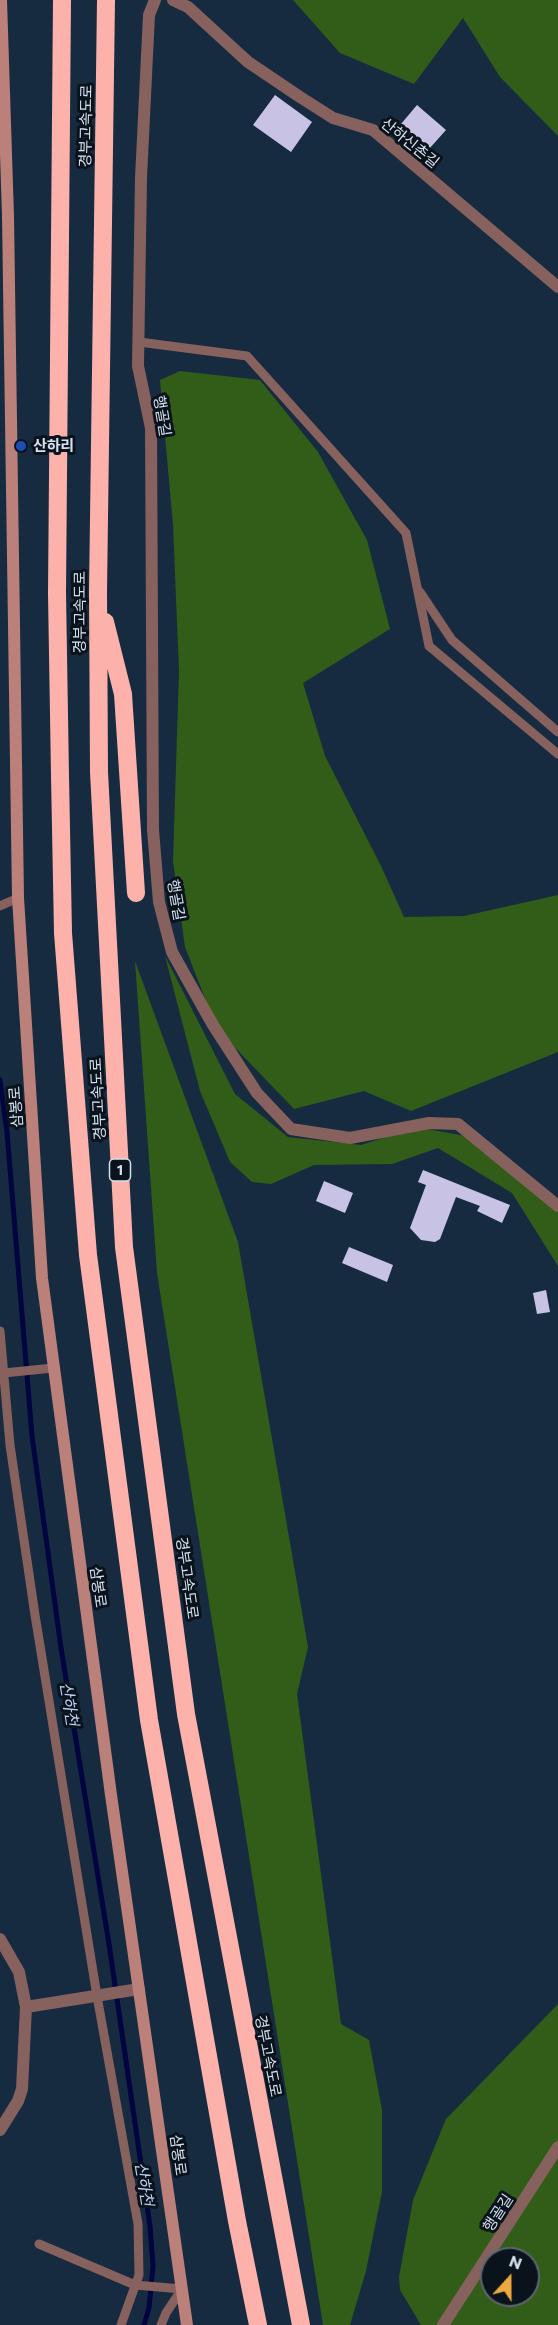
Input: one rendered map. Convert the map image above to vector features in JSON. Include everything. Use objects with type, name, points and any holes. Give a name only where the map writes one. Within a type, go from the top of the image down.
[{"type":"highway","name":"경부고속도로","points":[[62,0],[57,558],[60,798],[63,933],[87,1244],[149,1720],[237,2221],[258,2325]]},
{"type":"highway","name":"경부고속도로","points":[[106,0],[98,592],[99,772],[124,1247],[186,1714],[301,2325]]},
{"type":"highway","points":[[98,592],[123,694],[136,893]]},
{"type":"main road","name":"삼봉로","points":[[1,0],[8,216],[5,409],[18,898],[42,1278],[187,2325]]},
{"type":"street","name":"행골길","points":[[155,0],[149,15],[141,178],[138,366],[151,428],[153,830],[159,902],[172,952],[213,1025],[257,1093],[291,1129],[350,1138],[429,1123],[458,1124],[558,1206]]},
{"type":"street","name":"산하신촌길","points":[[173,0],[188,7],[248,62],[300,97],[333,118],[373,130],[558,287]]},
{"type":"street","points":[[0,1939],[19,1972],[26,2007],[22,2089],[18,2101],[0,2130]]},
{"type":"street","points":[[26,2007],[139,1989]]},
{"type":"street","name":"행골길","points":[[443,2325],[558,2147]]},
{"type":"lane","points":[[139,342],[247,356],[406,534],[429,646],[558,754]]},
{"type":"lane","points":[[417,587],[452,640],[558,732]]},
{"type":"lane","points":[[0,906],[18,898]]},
{"type":"lane","points":[[0,1331],[10,1445],[35,1615],[138,2224],[138,2285],[121,2325]]},
{"type":"lane","points":[[4,1373],[53,1368]]},
{"type":"lane","points":[[39,2244],[138,2285],[182,2289],[161,2325]]},
{"type":"green space","points":[[293,0],[558,0],[558,136],[500,77],[463,18],[414,84],[340,53]]},
{"type":"green space","points":[[180,371],[260,380],[318,452],[367,540],[390,629],[303,683],[325,756],[382,868],[404,917],[464,916],[558,895],[558,1052],[411,1111],[364,1091],[294,1109],[217,1029],[185,947],[173,861],[179,671],[173,525],[160,380]]},
{"type":"green space","points":[[165,956],[235,1094],[288,1137],[361,1145],[429,1123],[427,1129],[471,1137],[558,1202],[558,1266],[512,1193],[438,1148],[392,1164],[314,1165],[271,1184],[252,1182],[230,1162],[200,1091]]},
{"type":"green space","points":[[135,961],[238,1242],[308,1647],[297,1694],[341,2024],[369,2040],[382,2110],[382,2192],[366,2271],[350,2325],[323,2325],[157,1273]]},
{"type":"green space","points":[[558,2004],[558,2325],[421,2325],[400,2290],[399,2277],[413,2200],[446,2119]]},
{"type":"building","points":[[275,95],[312,122],[291,152],[253,125]]},
{"type":"building","points":[[417,105],[446,130],[429,149],[401,124]]},
{"type":"building","points":[[423,1170],[510,1205],[502,1223],[477,1211],[480,1206],[456,1197],[440,1239],[435,1242],[421,1240],[410,1228],[426,1185],[418,1182]]},
{"type":"building","points":[[324,1181],[353,1193],[345,1213],[316,1201]]},
{"type":"building","points":[[349,1247],[393,1265],[387,1282],[342,1263]]},
{"type":"building","points":[[546,1290],[550,1312],[537,1314],[533,1293]]},
{"type":"waterway","name":"산하천","points":[[0,1080],[7,1132],[32,1436],[61,1648],[109,1944],[150,2226],[153,2266],[149,2308],[144,2325]]},
{"type":"place","name":"산하리","points":[[21,446]]}]
